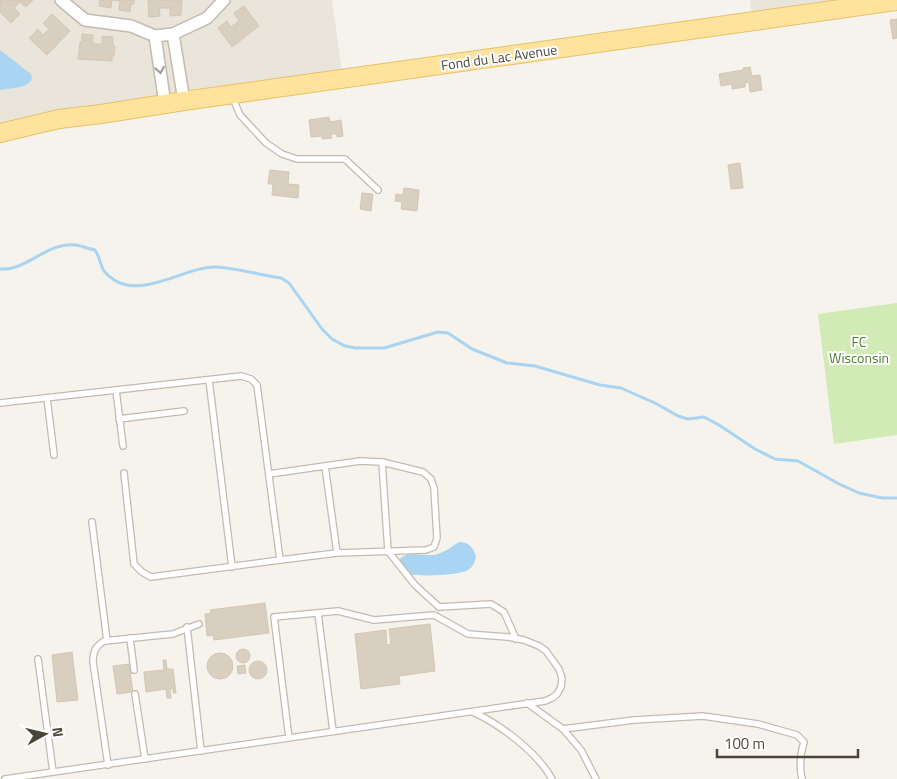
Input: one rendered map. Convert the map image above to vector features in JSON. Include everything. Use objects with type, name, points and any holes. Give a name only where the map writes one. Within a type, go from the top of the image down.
[{"type":"main road","name":"Fond du Lac Avenue","points":[[0,133],[50,121],[231,94],[843,4],[897,1]]},
{"type":"main road","name":"Fond du Lac Avenue","points":[[0,144],[101,114]]},
{"type":"street","points":[[61,0],[85,20],[131,26],[155,36],[173,34],[206,18],[224,0]]},
{"type":"street","points":[[173,34],[184,101]]},
{"type":"street","points":[[155,36],[166,104]]},
{"type":"lane","points":[[231,94],[240,115],[266,143],[282,154],[297,159],[344,159],[378,190]]},
{"type":"lane","points":[[0,403],[241,376],[251,378],[257,386],[280,560]]},
{"type":"lane","points":[[208,380],[232,566]]},
{"type":"lane","points":[[116,390],[123,446]]},
{"type":"lane","points":[[47,398],[54,455]]},
{"type":"lane","points":[[119,419],[184,411]]},
{"type":"lane","points":[[124,473],[134,564],[151,577],[337,553],[426,550],[434,547],[437,538],[434,488],[431,479],[423,472],[382,462],[360,461],[269,474]]},
{"type":"lane","points":[[382,462],[388,551],[416,586],[439,607],[491,604],[504,612],[516,638]]},
{"type":"lane","points":[[325,466],[337,553]]},
{"type":"lane","points":[[92,522],[107,641]]},
{"type":"lane","points":[[5,779],[108,765],[527,703],[552,698],[557,694],[562,678],[559,669],[546,651],[532,643],[516,638],[468,634],[434,614],[374,620],[338,611],[274,617],[289,738]]},
{"type":"lane","points":[[318,613],[333,731]]},
{"type":"lane","points":[[108,765],[92,662],[93,652],[98,645],[107,641],[173,634],[187,627],[199,624]]},
{"type":"lane","points":[[187,627],[201,751]]},
{"type":"lane","points":[[130,638],[134,670]]},
{"type":"lane","points":[[38,659],[53,772]]},
{"type":"lane","points":[[135,694],[145,759]]},
{"type":"lane","points":[[527,703],[563,730],[581,750],[596,779]]},
{"type":"lane","points":[[472,711],[493,722],[523,746],[538,760],[552,779]]},
{"type":"lane","points":[[563,730],[634,720],[703,716],[758,724],[797,734],[804,742],[800,766],[802,779]]},
{"type":"shaded area","points":[[0,0],[332,0],[343,79],[0,133]]},
{"type":"shaded area","points":[[750,0],[897,0],[753,22]]},
{"type":"green space","name":"FC Wisconsin","points":[[897,303],[897,435],[834,444],[818,314]]},
{"type":"water","points":[[0,50],[31,74],[32,79],[30,82],[26,85],[0,90]]},
{"type":"water","points":[[459,542],[468,544],[476,557],[468,570],[455,574],[435,575],[400,573],[400,559],[404,556],[415,554],[434,555]]},
{"type":"building","points":[[0,0],[33,0],[26,7],[20,2],[14,8],[20,14],[11,23],[0,12]]},
{"type":"building","points":[[100,0],[112,0],[111,8],[99,6]]},
{"type":"building","points":[[112,0],[134,0],[134,4],[131,4],[130,12],[119,10],[120,1]]},
{"type":"building","points":[[148,0],[182,0],[181,15],[170,16],[170,8],[159,8],[160,16],[149,17]]},
{"type":"building","points":[[244,6],[259,26],[232,47],[218,28],[227,21],[231,27],[239,21],[234,13]]},
{"type":"building","points":[[52,14],[70,31],[47,55],[29,38],[38,29],[43,35],[49,29],[43,23]]},
{"type":"building","points":[[897,19],[897,38],[893,39],[890,20]]},
{"type":"building","points":[[82,34],[93,35],[93,44],[102,44],[102,36],[113,37],[113,45],[115,46],[112,61],[78,59]]},
{"type":"building","points":[[750,67],[752,76],[760,75],[762,90],[750,92],[749,82],[745,83],[745,87],[732,89],[732,84],[721,86],[719,74]]},
{"type":"building","points":[[329,117],[330,122],[341,120],[343,136],[337,137],[337,134],[331,134],[332,138],[322,139],[322,136],[311,137],[309,120]]},
{"type":"building","points":[[740,163],[743,188],[731,189],[728,165]]},
{"type":"building","points":[[270,170],[289,172],[288,184],[299,185],[298,198],[272,195],[273,184],[268,184]]},
{"type":"building","points":[[404,188],[419,190],[417,211],[401,209],[402,202],[395,201],[396,194],[403,195]]},
{"type":"building","points":[[362,193],[373,194],[371,211],[360,209]]},
{"type":"building","points":[[265,603],[269,633],[214,640],[213,635],[207,636],[205,614],[211,613],[210,610]]},
{"type":"building","points":[[430,624],[435,671],[399,676],[400,684],[361,689],[355,634],[386,630],[387,645],[391,644],[389,629]]},
{"type":"building","points":[[243,649],[248,651],[250,656],[248,661],[243,663],[238,661],[236,656],[238,651]]},
{"type":"building","points":[[72,652],[78,700],[57,702],[52,655]]},
{"type":"building","points":[[220,653],[229,657],[233,666],[229,675],[220,679],[211,675],[207,666],[211,657]]},
{"type":"building","points":[[163,660],[166,660],[167,669],[173,669],[176,693],[173,693],[173,688],[170,689],[171,698],[167,698],[166,689],[146,692],[144,672],[164,670]]},
{"type":"building","points":[[258,661],[264,664],[267,670],[264,676],[258,679],[252,676],[249,670],[252,664]]},
{"type":"building","points":[[129,664],[133,692],[117,694],[113,666]]},
{"type":"building","points":[[245,665],[246,673],[238,674],[237,666]]},
{"type":"waterway","points":[[0,269],[20,266],[56,247],[76,245],[95,250],[104,271],[116,281],[129,285],[144,285],[203,268],[216,267],[281,278],[289,283],[322,329],[332,339],[345,346],[384,348],[438,332],[448,333],[472,349],[507,363],[535,366],[600,385],[621,388],[688,419],[704,417],[755,449],[775,459],[798,461],[859,493],[882,498],[897,498]]}]
